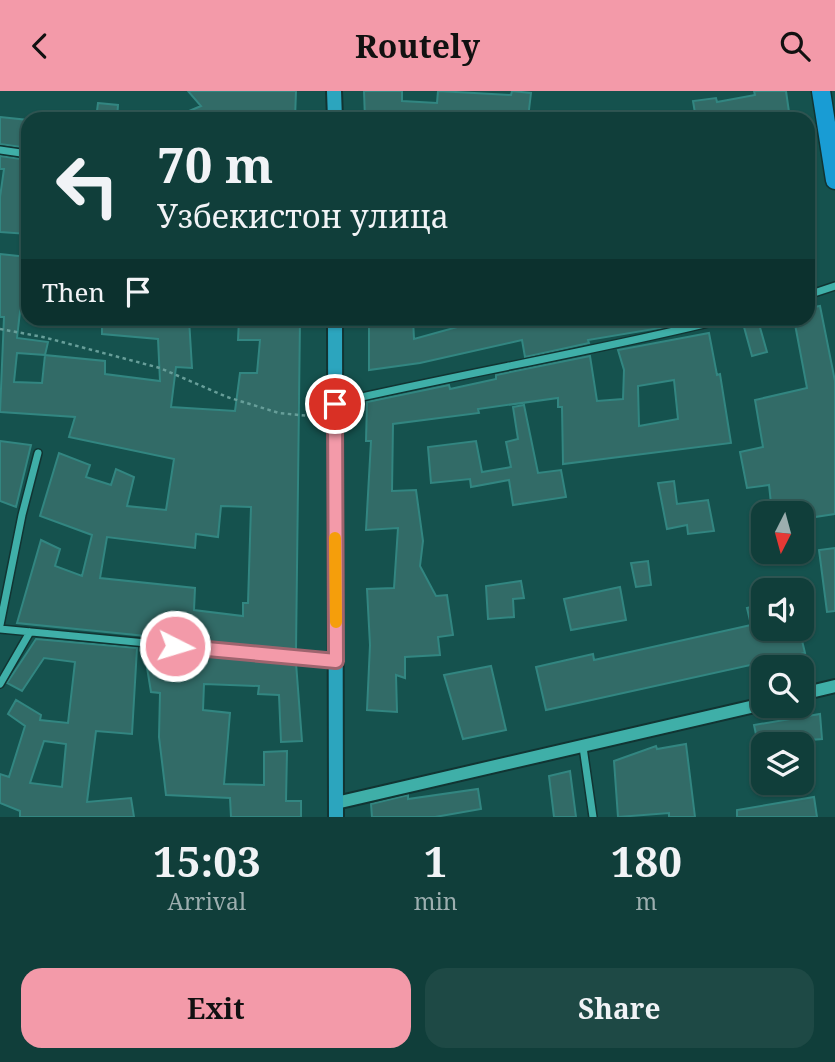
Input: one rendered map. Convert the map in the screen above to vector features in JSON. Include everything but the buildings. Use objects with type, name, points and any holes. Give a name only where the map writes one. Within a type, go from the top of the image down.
[{"type":"main road","points":[[334,91],[335,112]]},
{"type":"main road","points":[[821,91],[835,180]]},
{"type":"main road","points":[[335,326],[336,810]]},
{"type":"street","points":[[0,150],[21,153]]},
{"type":"street","points":[[815,293],[835,286]]},
{"type":"street","points":[[335,411],[445,377],[576,354],[695,326]]},
{"type":"street","points":[[38,453],[22,515],[0,627],[336,661]]},
{"type":"street","points":[[0,684],[30,632]]},
{"type":"street","points":[[814,691],[835,686]]},
{"type":"street","points":[[336,810],[751,706]]},
{"type":"street","points":[[583,747],[593,817]]},
{"type":"path","points":[[0,329],[43,337],[160,368],[227,397],[279,413],[335,411]]},
{"type":"slow traffic","points":[[335,538],[336,622]]},
{"type":"route","points":[[175,646],[336,661],[335,404]]}]
